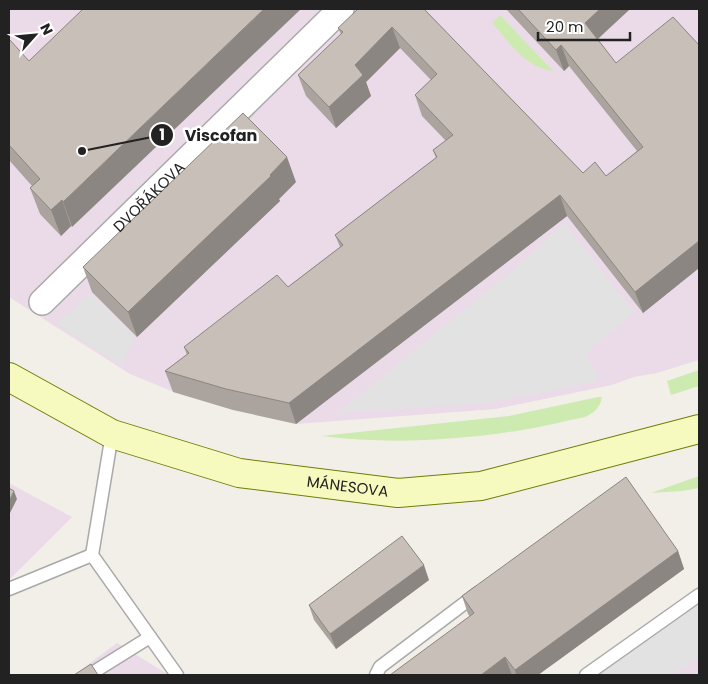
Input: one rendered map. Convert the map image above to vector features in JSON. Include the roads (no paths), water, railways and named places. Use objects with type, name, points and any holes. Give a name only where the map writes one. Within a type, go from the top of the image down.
[{"type":"main road","name":"MÁNESOVA","points":[[9,377],[112,434],[239,473],[398,493],[481,486],[699,429]]},
{"type":"street","name":"DVOŘÁKOVA","points":[[42,302],[341,9]]},
{"type":"lane","points":[[112,434],[92,555],[177,675]]},
{"type":"lane","points":[[9,589],[92,555]]},
{"type":"lane","points":[[376,675],[380,667],[487,586]]},
{"type":"lane","points":[[586,675],[699,595]]},
{"type":"lane","points":[[89,675],[150,637]]},
{"type":"place","name":"Viscofan","points":[[82,151]]}]
